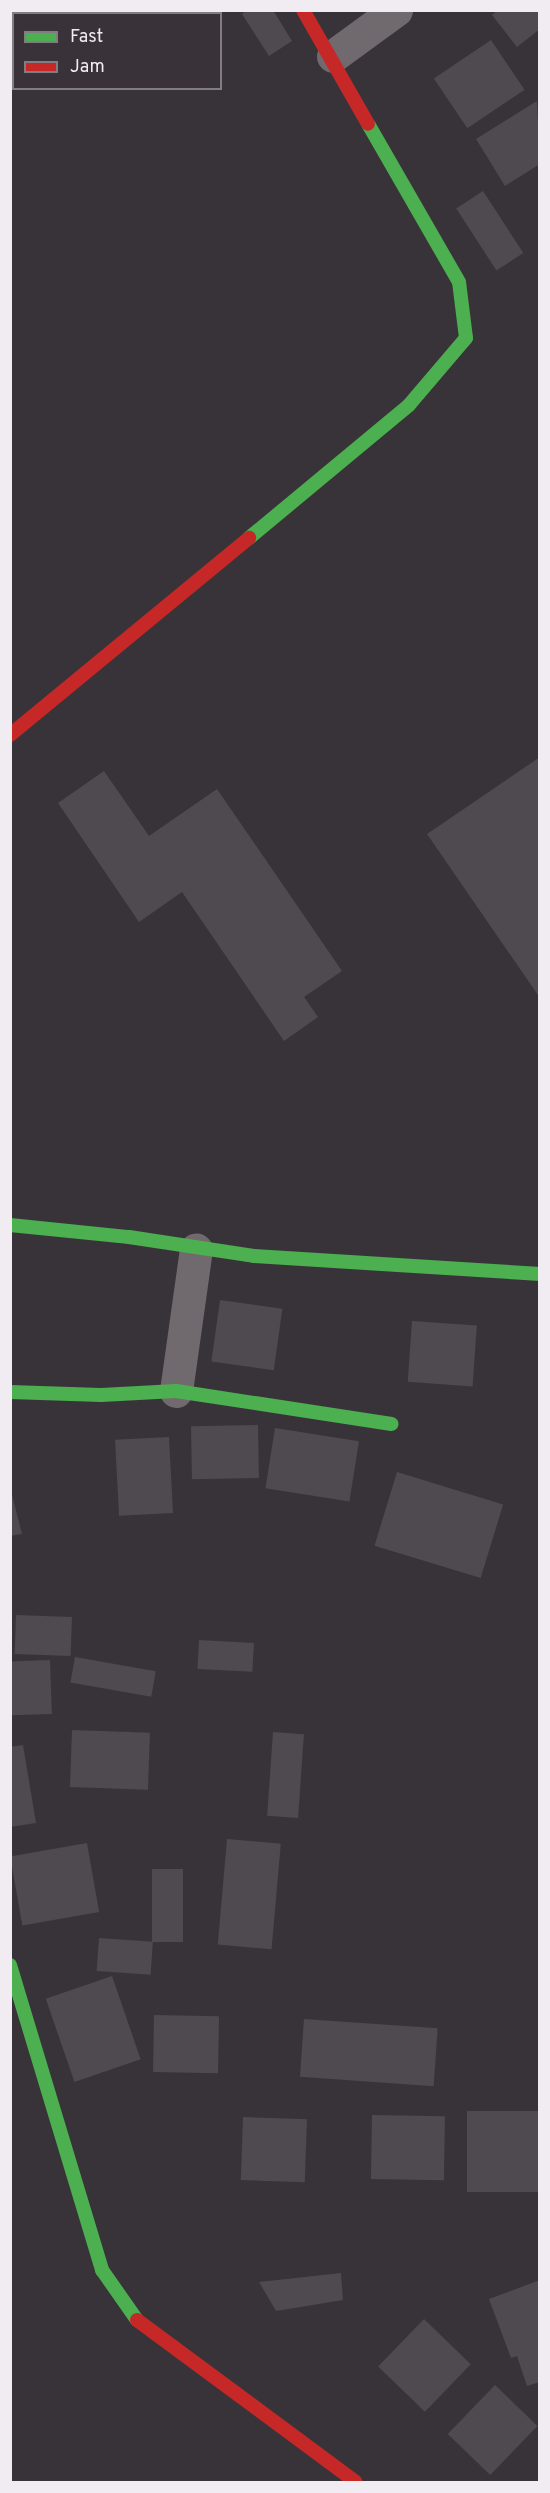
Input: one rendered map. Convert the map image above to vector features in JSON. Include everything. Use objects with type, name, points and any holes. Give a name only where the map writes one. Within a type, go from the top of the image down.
[{"type":"street","points":[[10,735],[409,405],[466,338],[459,282],[333,56],[303,10]]},
{"type":"street","points":[[333,56],[396,10]]},
{"type":"street","points":[[10,1225],[129,1237],[254,1256],[540,1274]]},
{"type":"street","points":[[176,1391],[196,1249]]},
{"type":"street","points":[[10,1392],[102,1395],[176,1391],[391,1424]]},
{"type":"street","points":[[10,1965],[102,2270],[138,2321],[356,2482]]},
{"type":"building","points":[[247,10],[273,10],[292,41],[269,56],[242,14]]},
{"type":"building","points":[[498,10],[540,10],[540,29],[517,47],[492,15]]},
{"type":"building","points":[[491,40],[525,90],[467,128],[434,79]]},
{"type":"building","points":[[537,101],[540,164],[505,186],[476,139]]},
{"type":"building","points":[[483,191],[523,253],[496,270],[456,208]]},
{"type":"building","points":[[540,757],[540,998],[427,834]]},
{"type":"building","points":[[104,771],[149,836],[217,789],[342,971],[304,997],[318,1017],[284,1041],[182,892],[139,922],[58,803]]},
{"type":"building","points":[[220,1300],[282,1309],[274,1370],[211,1361]]},
{"type":"building","points":[[412,1321],[477,1326],[473,1386],[408,1382]]},
{"type":"building","points":[[258,1425],[259,1478],[192,1479],[191,1426]]},
{"type":"building","points":[[275,1428],[359,1441],[349,1502],[265,1488]]},
{"type":"building","points":[[169,1437],[173,1513],[119,1516],[115,1440]]},
{"type":"building","points":[[397,1472],[503,1504],[481,1578],[374,1546]]},
{"type":"building","points":[[10,1487],[22,1534],[10,1536]]},
{"type":"building","points":[[16,1615],[72,1617],[71,1656],[15,1654]]},
{"type":"building","points":[[199,1640],[254,1643],[252,1672],[197,1669]]},
{"type":"building","points":[[75,1657],[156,1671],[151,1697],[70,1683]]},
{"type":"building","points":[[50,1660],[52,1714],[12,1715],[10,1661]]},
{"type":"building","points":[[72,1730],[150,1733],[148,1790],[70,1787]]},
{"type":"building","points":[[273,1732],[304,1734],[298,1818],[267,1816]]},
{"type":"building","points":[[23,1745],[36,1823],[10,1827],[10,1747]]},
{"type":"building","points":[[227,1839],[281,1844],[272,1949],[218,1945]]},
{"type":"building","points":[[87,1843],[99,1912],[22,1925],[10,1857]]},
{"type":"building","points":[[152,1869],[183,1869],[183,1942],[152,1942]]},
{"type":"building","points":[[99,1938],[153,1942],[151,1975],[97,1971]]},
{"type":"building","points":[[112,1976],[141,2059],[74,2082],[46,1999]]},
{"type":"building","points":[[154,2015],[219,2016],[218,2073],[153,2072]]},
{"type":"building","points":[[304,2019],[438,2028],[434,2086],[300,2077]]},
{"type":"building","points":[[467,2111],[540,2111],[540,2192],[467,2192]]},
{"type":"building","points":[[372,2115],[445,2116],[444,2180],[371,2179]]},
{"type":"building","points":[[243,2117],[307,2119],[305,2182],[241,2180]]},
{"type":"building","points":[[341,2273],[343,2300],[276,2311],[259,2282]]},
{"type":"building","points":[[540,2280],[540,2382],[527,2386],[517,2356],[511,2358],[489,2299]]},
{"type":"building","points":[[424,2319],[471,2364],[425,2412],[378,2366]]},
{"type":"building","points":[[495,2385],[537,2426],[490,2475],[448,2434]]},
{"type":"traffic: fast","points":[[249,538],[409,405],[466,338],[459,282],[368,124]]},
{"type":"traffic: fast","points":[[10,1225],[129,1237],[254,1256],[540,1274]]},
{"type":"traffic: fast","points":[[10,1392],[101,1395],[176,1391],[391,1424]]},
{"type":"traffic: fast","points":[[10,1965],[102,2270],[137,2320]]},
{"type":"traffic: jam","points":[[303,10],[368,124]]},
{"type":"traffic: jam","points":[[10,735],[249,538]]},
{"type":"traffic: jam","points":[[137,2320],[356,2482]]}]
